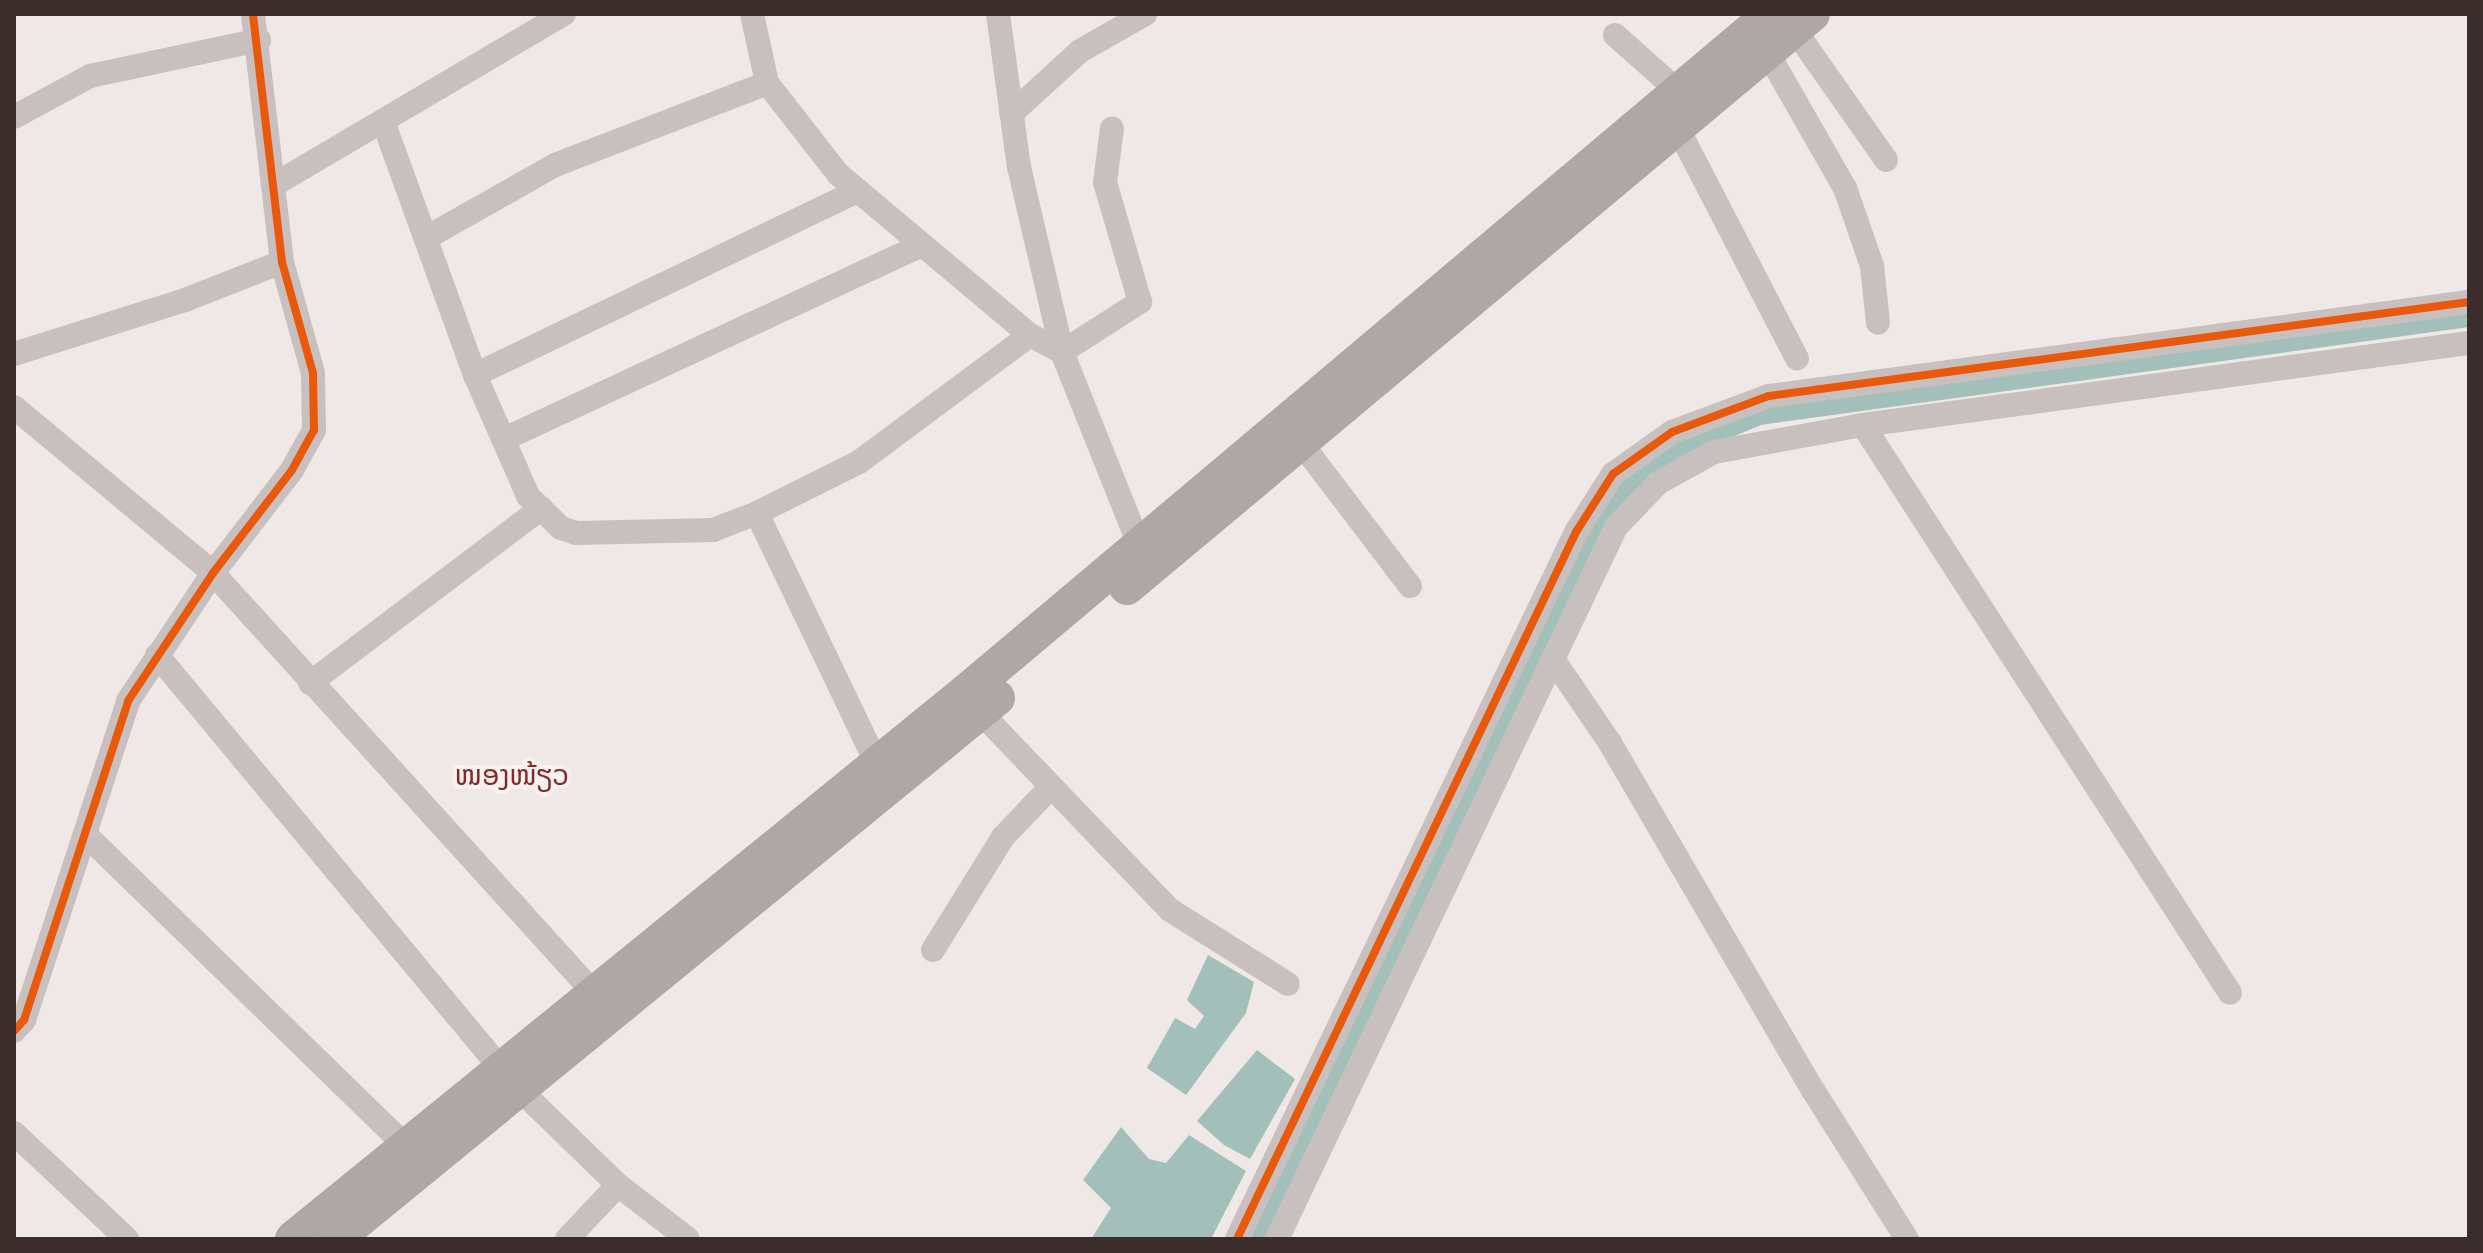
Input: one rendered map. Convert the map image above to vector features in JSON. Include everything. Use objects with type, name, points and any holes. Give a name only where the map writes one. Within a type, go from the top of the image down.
[{"type":"highway","points":[[293,1239],[407,1147],[511,1080],[594,993],[877,764],[1144,557],[1301,443],[1676,108],[1767,52],[1792,19]]},
{"type":"highway","points":[[335,1239],[511,1080],[980,712],[1144,557],[1676,108],[1792,19]]},
{"type":"street","points":[[14,1031],[24,1020],[128,701],[213,573],[292,470],[314,430],[313,373],[282,262],[277,183],[253,14]]},
{"type":"street","points":[[752,14],[767,83],[838,174],[1030,335],[1062,352]]},
{"type":"street","points":[[998,14],[1011,114],[1062,352],[1144,557]]},
{"type":"street","points":[[1011,114],[1080,51],[1145,14]]},
{"type":"street","points":[[277,183],[554,17]]},
{"type":"street","points":[[1792,19],[1886,160]]},
{"type":"street","points":[[1615,35],[1676,108],[1797,358]]},
{"type":"street","points":[[14,117],[90,76],[259,40]]},
{"type":"street","points":[[1767,52],[1845,188],[1872,266],[1878,323]]},
{"type":"street","points":[[426,238],[555,165],[767,83]]},
{"type":"street","points":[[383,121],[475,375],[528,496],[561,528],[576,533],[713,530],[757,513],[859,462],[1030,335]]},
{"type":"street","points":[[1062,352],[1140,302],[1105,182],[1112,128]]},
{"type":"street","points":[[475,375],[858,191]]},
{"type":"street","points":[[504,439],[922,245]]},
{"type":"street","points":[[14,354],[185,300],[282,262]]},
{"type":"street","points":[[1237,1239],[1576,532],[1613,474],[1672,432],[1769,396],[2469,302]]},
{"type":"street","points":[[1277,1239],[1555,662],[1616,527],[1658,483],[1714,452],[1863,425],[2469,343]]},
{"type":"street","points":[[14,406],[213,573],[594,993]]},
{"type":"street","points":[[1863,425],[2230,993]]},
{"type":"street","points":[[1301,443],[1410,586]]},
{"type":"street","points":[[310,683],[541,508]]},
{"type":"street","points":[[757,513],[877,764]]},
{"type":"street","points":[[157,655],[511,1080],[618,1185],[688,1239]]},
{"type":"street","points":[[1555,662],[1610,743],[1813,1090],[1907,1239]]},
{"type":"street","points":[[980,712],[1170,910],[1288,984]]},
{"type":"street","points":[[933,950],[1003,837],[1050,788]]},
{"type":"street","points":[[85,834],[407,1147]]},
{"type":"street","points":[[14,1133],[127,1239]]},
{"type":"street","points":[[567,1239],[618,1185]]},
{"type":"water","points":[[1208,955],[1254,982],[1246,1013],[1186,1095],[1147,1068],[1175,1018],[1195,1029],[1204,1016],[1187,1000]]},
{"type":"water","points":[[1257,1050],[1295,1079],[1250,1159],[1224,1145],[1197,1121]]},
{"type":"water","points":[[1121,1127],[1149,1159],[1166,1163],[1189,1135],[1246,1171],[1211,1239],[1091,1239],[1111,1208],[1083,1180]]},
{"type":"waterway","points":[[1254,1239],[1332,1088],[1582,555],[1628,486],[1687,445],[1759,415],[2469,317]]},
{"type":"cycle path","points":[[14,1031],[24,1020],[128,701],[213,573],[292,470],[314,430],[313,373],[282,262],[253,14]]},
{"type":"cycle path","points":[[1237,1239],[1576,532],[1613,474],[1672,432],[1769,396],[2469,302]]},
{"type":"district","name":"ໜອງໜ້ຽວ","points":[[512,776]]}]
